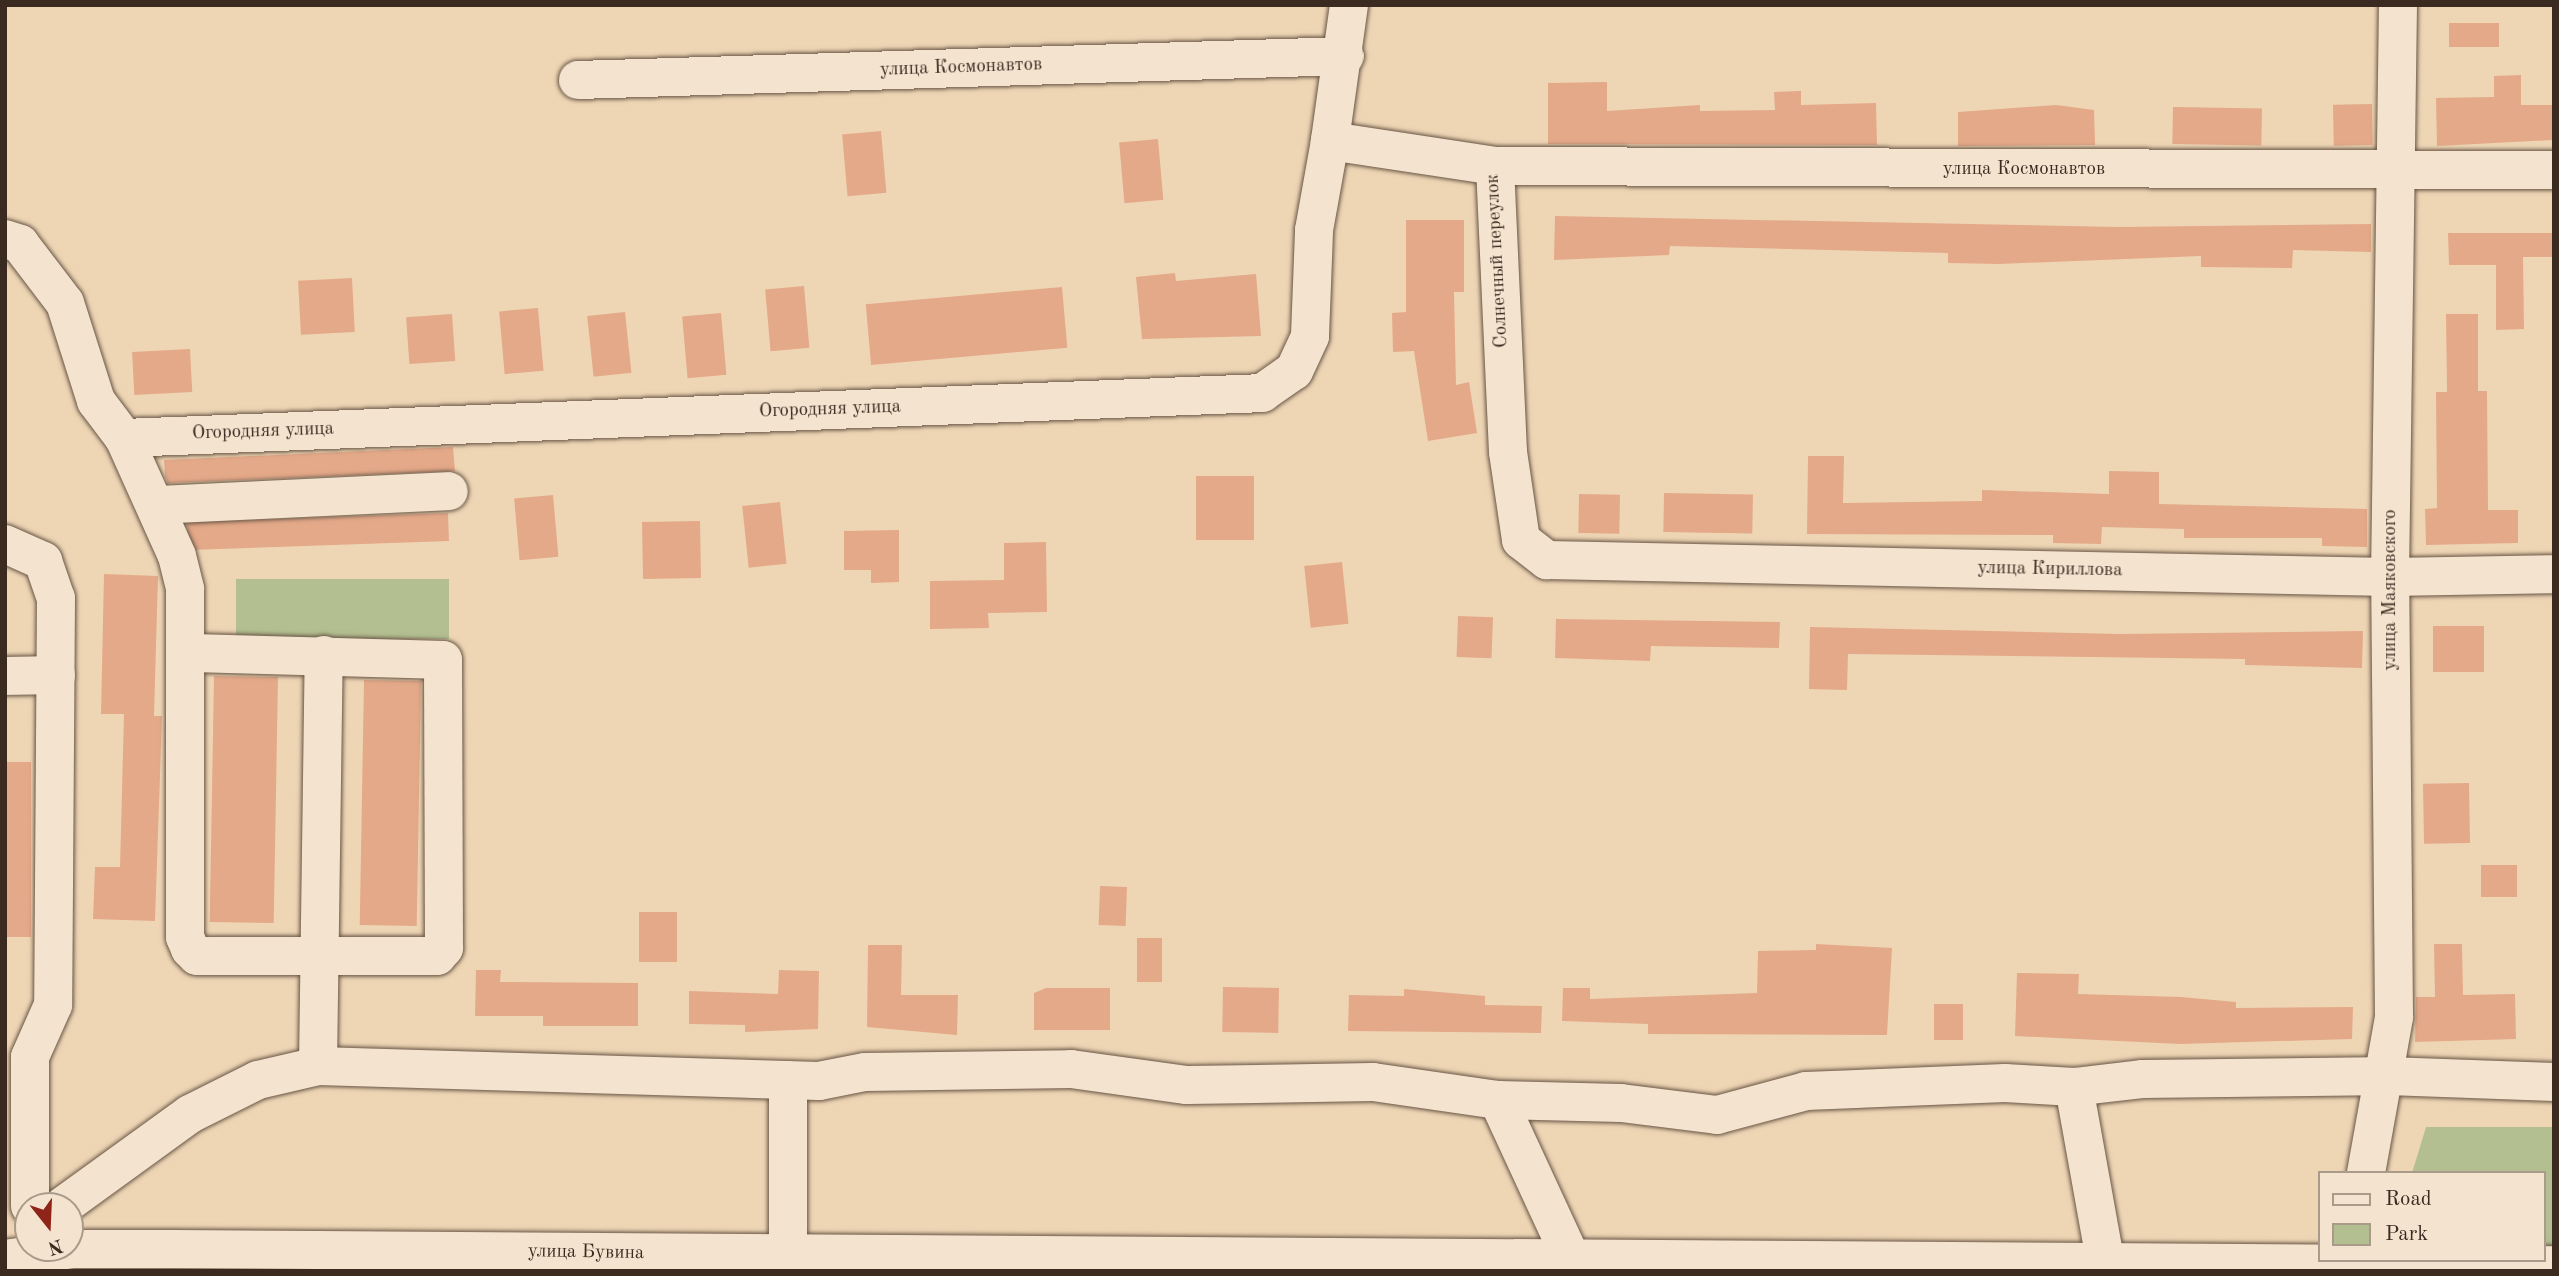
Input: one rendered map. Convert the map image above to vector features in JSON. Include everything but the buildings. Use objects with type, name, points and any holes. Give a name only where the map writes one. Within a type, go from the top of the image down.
[{"type":"street","points":[[1330,141],[1345,56],[1349,5]]},
{"type":"street","name":"улица Маяковского","points":[[2366,1171],[2388,1076],[2394,1017],[2390,577],[2398,5]]},
{"type":"street","name":"улица Космонавтов","points":[[578,80],[1345,56]]},
{"type":"street","name":"Солнечный переулок","points":[[1330,141],[1495,166],[1508,452],[1521,540],[1547,560]]},
{"type":"street","name":"Огородняя улица","points":[[124,438],[1262,393],[1294,372],[1310,336],[1314,230],[1330,141]]},
{"type":"street","name":"улица Космонавтов","points":[[1495,166],[2396,173],[2554,170]]},
{"type":"street","points":[[5,239],[20,244],[60,293],[96,401],[124,438],[158,505],[185,589],[185,653],[190,949],[197,956],[424,960],[444,948],[448,667],[436,657],[185,653]]},
{"type":"street","points":[[158,505],[449,491]]},
{"type":"street","points":[[5,544],[43,561],[52,578],[56,675],[53,1005],[30,1057],[21,1187]]},
{"type":"street","name":"улица Кириллова","points":[[1547,560],[2390,577],[2554,574]]},
{"type":"street","points":[[318,1066],[324,654]]},
{"type":"street","points":[[5,676],[56,675]]},
{"type":"street","points":[[82,1192],[190,1114],[258,1080],[318,1066],[788,1080],[1071,1069],[1187,1085],[1373,1082],[1498,1100],[1621,1103],[1717,1115],[1806,1091],[2074,1087],[2142,1079],[2388,1076],[2554,1082]]},
{"type":"street","points":[[788,1080],[788,1263]]},
{"type":"street","points":[[2074,1087],[2106,1264]]},
{"type":"street","points":[[1498,1100],[1540,1202],[1578,1266]]},
{"type":"street","name":"улица Бувина","points":[[84,1250],[788,1263],[1578,1266],[2554,1265]]},
{"type":"green space","points":[[236,579],[449,579],[449,639],[236,639]]},
{"type":"green space","points":[[2426,1127],[2554,1127],[2554,1250],[2545,1250],[2545,1171],[2413,1171]]}]
